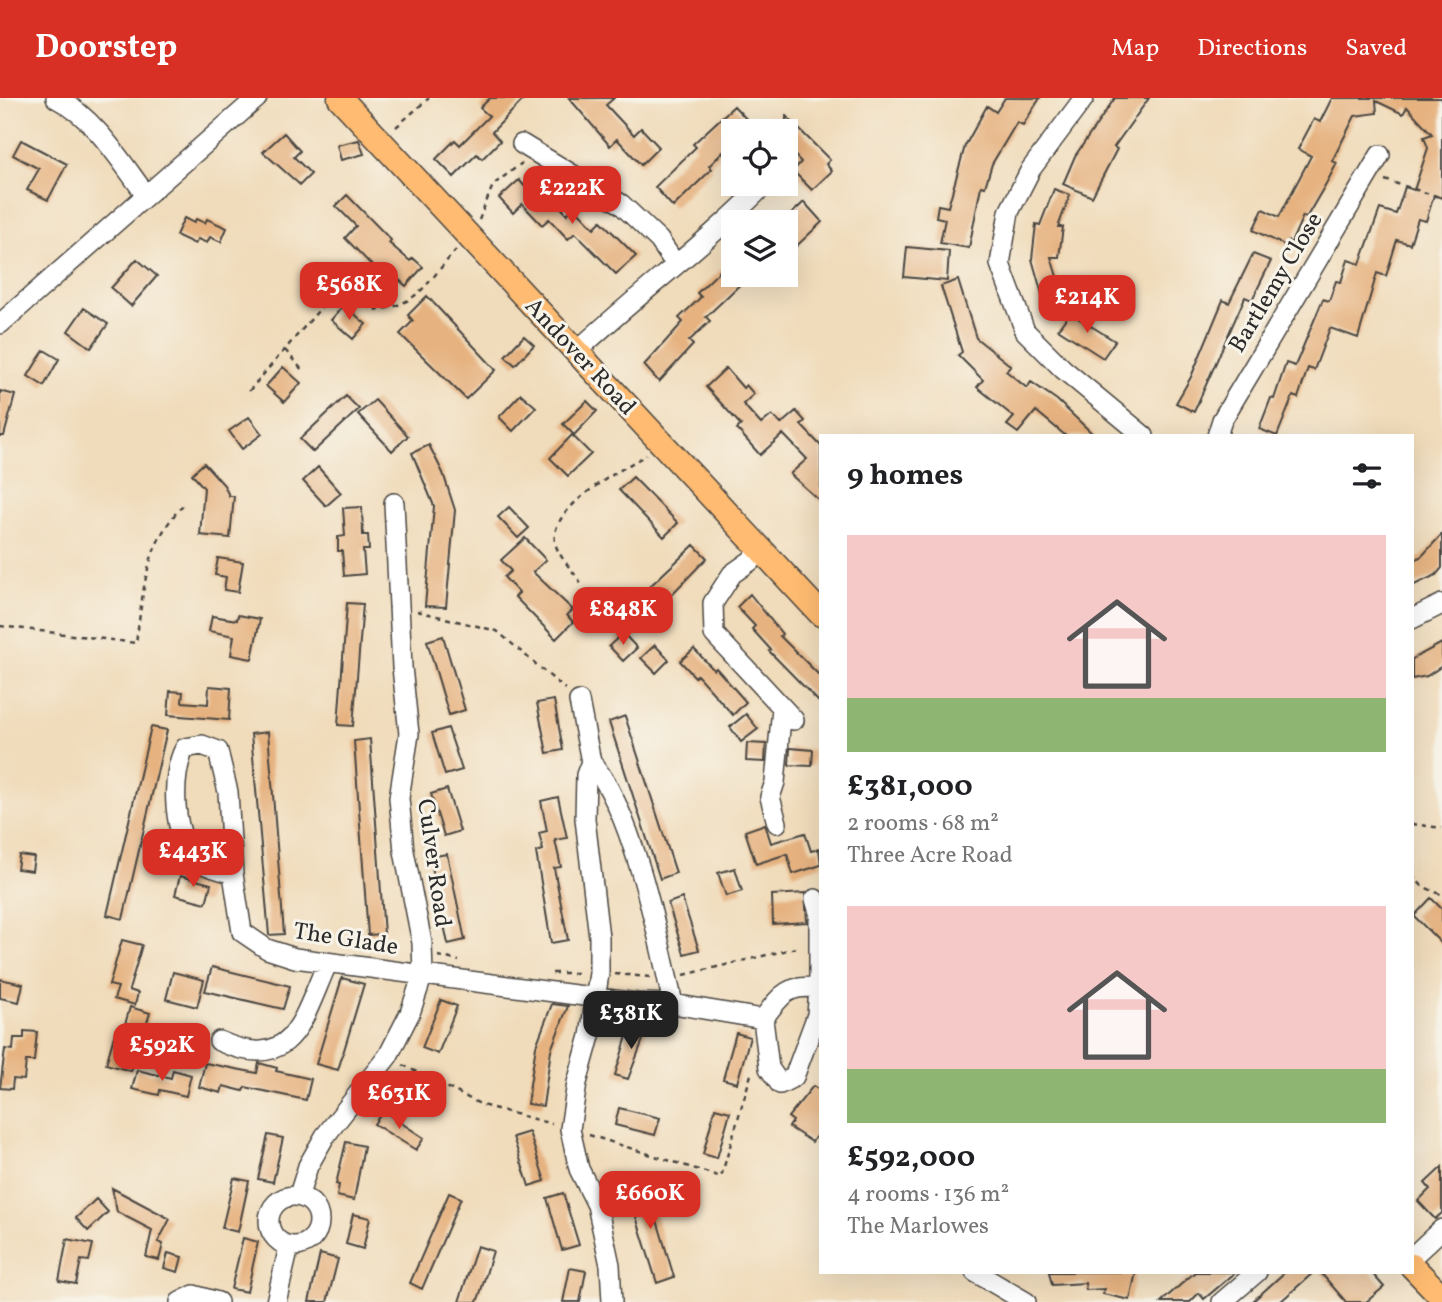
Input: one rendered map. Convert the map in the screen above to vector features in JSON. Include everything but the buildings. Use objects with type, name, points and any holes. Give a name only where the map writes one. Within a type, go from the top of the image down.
[{"type":"main road","name":"Andover Road","points":[[340,98],[472,232],[819,612]]},
{"type":"main road","points":[[1414,1268],[1442,1297]]},
{"type":"street","points":[[56,98],[76,108],[113,150],[146,195]]},
{"type":"street","points":[[0,324],[257,98]]},
{"type":"street","points":[[1084,98],[1031,169],[1009,212],[1000,264],[1025,331],[1063,369],[1142,434]]},
{"type":"street","points":[[530,147],[621,204],[659,240],[676,265]]},
{"type":"street","name":"Bartlemy Close","points":[[1218,434],[1222,420],[1380,155]]},
{"type":"street","points":[[578,351],[628,303],[760,196]]},
{"type":"street","name":"Culver Road","points":[[299,1195],[308,1166],[325,1136],[388,1056],[410,1013],[423,974],[423,952],[414,890],[404,851],[399,798],[409,734],[401,667],[401,607],[394,549],[394,503]]},
{"type":"street","points":[[763,552],[732,574],[713,603],[714,634],[788,714],[770,797],[777,822]]},
{"type":"street","points":[[1414,618],[1442,604]]},
{"type":"street","points":[[579,701],[591,762],[602,775],[636,858],[673,1004]]},
{"type":"street","name":"The Glade","points":[[233,874],[200,863],[190,852],[177,817],[179,759],[185,748],[202,745],[218,751],[228,792],[233,874],[242,932],[267,949],[327,964],[423,974],[596,998],[673,1004],[763,1019]]},
{"type":"street","points":[[591,762],[586,775],[585,819],[596,890],[599,973],[570,1129],[579,1170],[597,1205],[610,1265],[611,1302]]},
{"type":"street","points":[[815,899],[819,916]]},
{"type":"street","points":[[819,928],[817,943],[819,988],[817,1016],[794,1077],[780,1084],[769,1068],[763,1019],[779,997],[798,985],[819,988]]},
{"type":"street","points":[[219,1041],[256,1052],[283,1044],[304,1023],[327,964]]},
{"type":"street","points":[[299,1195],[311,1201],[319,1213],[320,1226],[314,1239],[302,1246],[289,1247],[275,1239],[268,1224],[271,1208],[283,1198],[299,1195]]},
{"type":"street","points":[[1414,1255],[1442,1229]]},
{"type":"street","points":[[276,1302],[289,1247]]},
{"type":"street","points":[[978,1274],[1026,1302]]},
{"type":"street","points":[[1223,1302],[1252,1274]]},
{"type":"street","points":[[180,1302],[194,1295],[219,1302]]},
{"type":"path","points":[[380,141],[429,98]]},
{"type":"path","points":[[249,391],[331,296],[344,286],[373,310],[395,309],[415,298],[472,232],[493,185],[530,147]]},
{"type":"path","points":[[1369,175],[1442,198]]},
{"type":"path","points":[[285,350],[303,371]]},
{"type":"path","points":[[582,583],[555,544],[555,528],[576,501],[621,468],[664,444]]},
{"type":"path","points":[[0,626],[136,643],[154,546],[169,520],[184,504]]},
{"type":"path","points":[[401,607],[497,631],[579,701]]},
{"type":"path","points":[[1414,824],[1442,828]]},
{"type":"path","points":[[1414,877],[1422,886],[1442,895]]},
{"type":"path","points":[[542,973],[599,973],[667,978],[817,943]]},
{"type":"path","points":[[423,952],[459,961]]},
{"type":"path","points":[[388,1056],[482,1105],[570,1129],[721,1177],[754,1064]]}]
